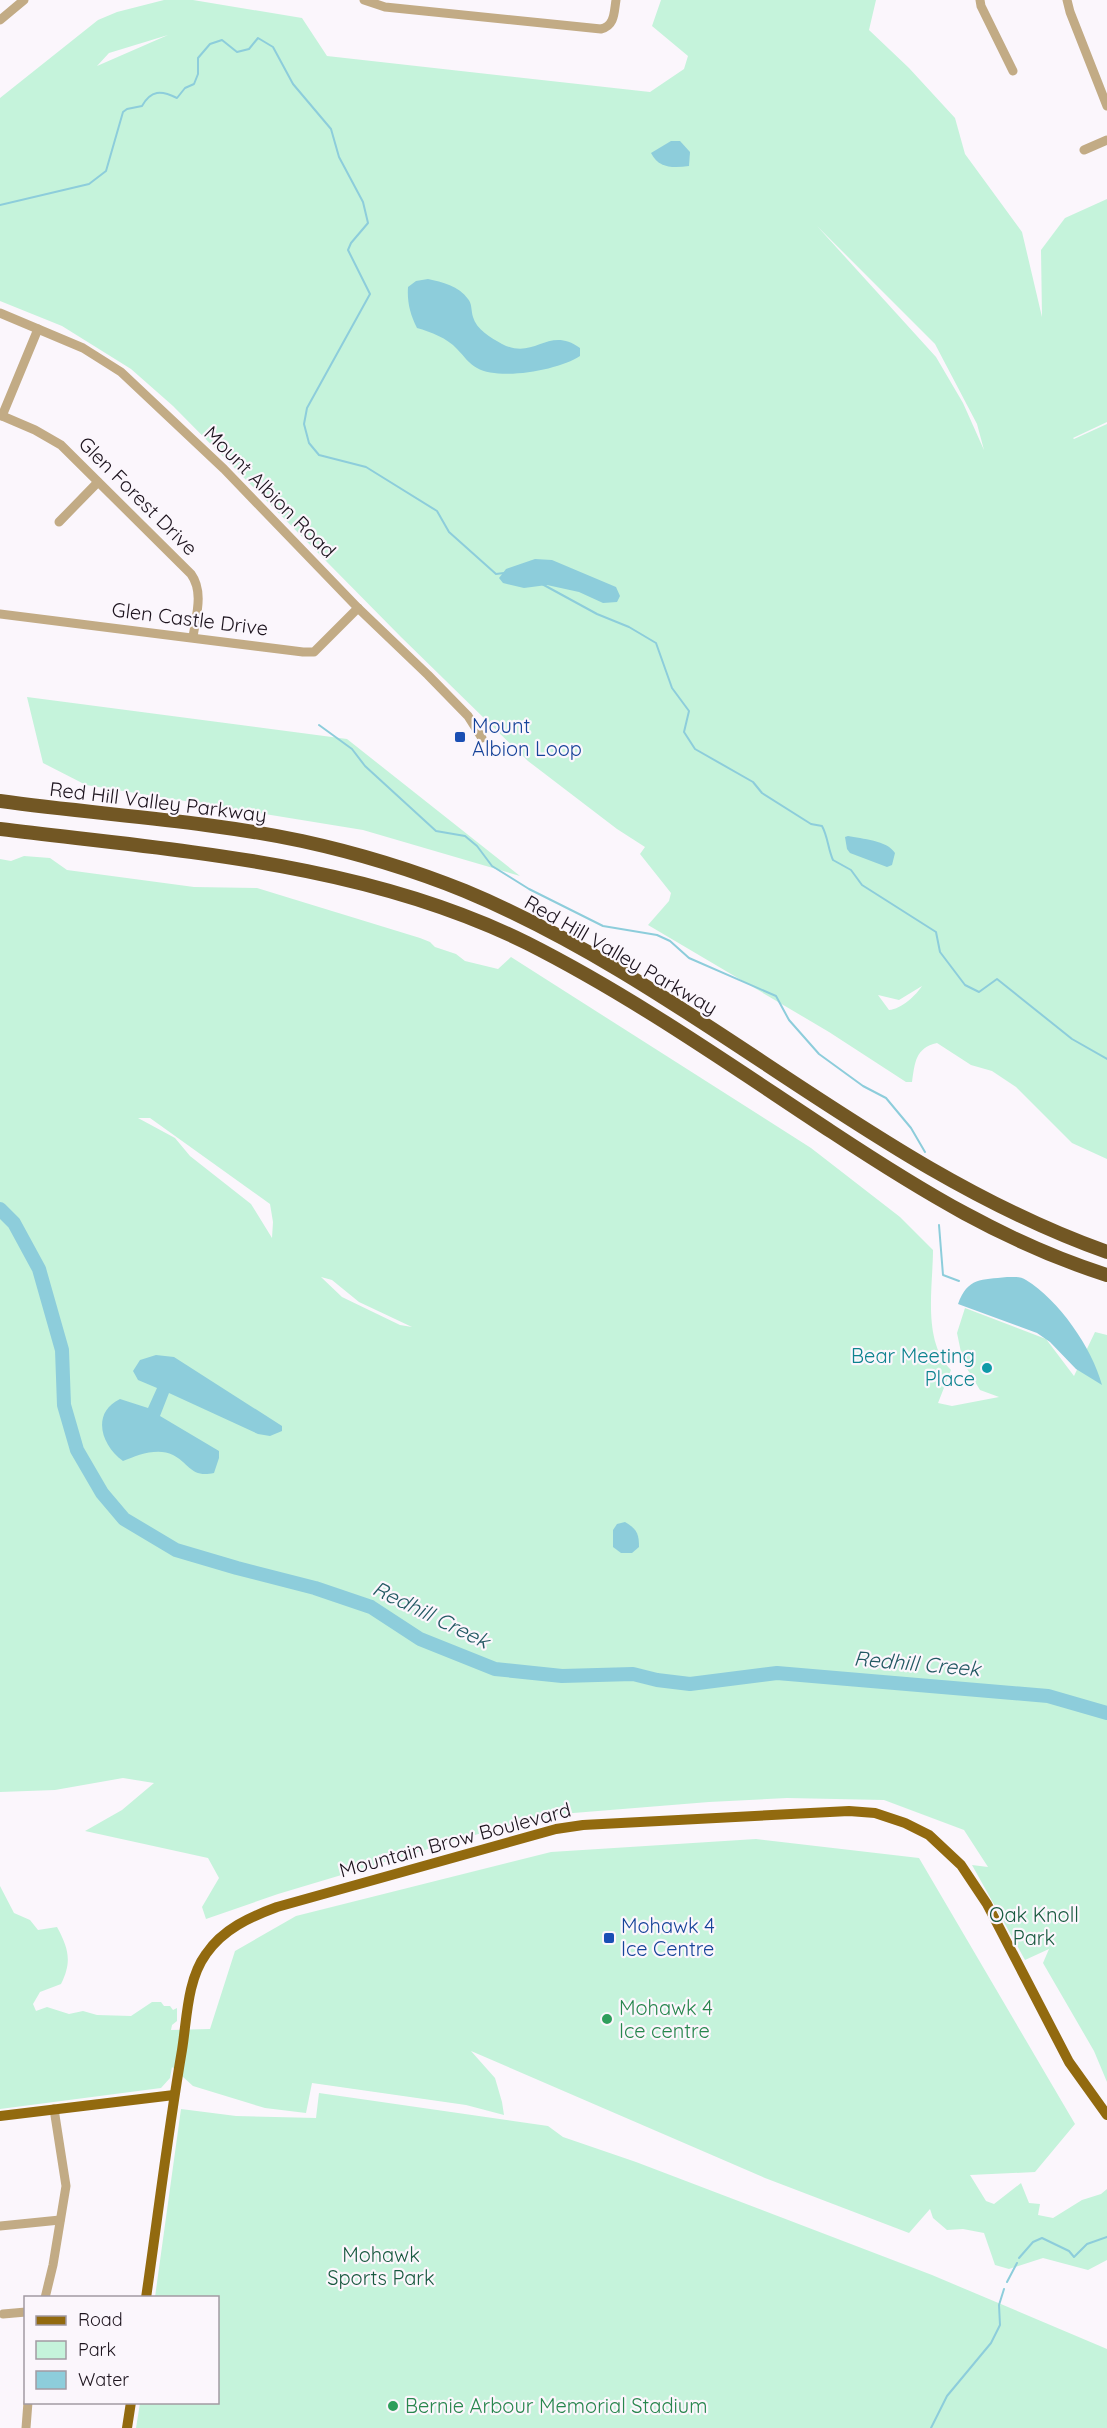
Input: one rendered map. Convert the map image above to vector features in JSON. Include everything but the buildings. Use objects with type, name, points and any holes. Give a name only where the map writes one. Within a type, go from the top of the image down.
[{"type":"highway","name":"Red Hill Valley Parkway","points":[[0,801],[300,840],[416,872],[467,892],[554,934],[651,991],[877,1136],[985,1200],[1040,1226],[1107,1252]]},
{"type":"highway","name":"Red Hill Valley Parkway","points":[[0,829],[173,850],[307,871],[397,893],[454,913],[525,942],[584,973],[948,1205],[1061,1260],[1107,1275]]},
{"type":"main road","name":"Mountain Brow Boulevard","points":[[146,2296],[187,2015],[198,1968],[214,1943],[229,1930],[266,1911],[510,1840],[583,1825],[815,1812],[875,1813],[892,1817],[929,1835],[961,1865],[987,1904],[1069,2062],[1107,2115]]},
{"type":"main road","points":[[0,2116],[174,2095]]},
{"type":"main road","points":[[127,2428],[131,2404]]},
{"type":"street","points":[[0,20],[24,0]]},
{"type":"street","points":[[364,0],[385,7],[601,29],[606,28],[613,21],[616,0]]},
{"type":"street","points":[[425,11],[426,0]]},
{"type":"street","points":[[980,0],[1013,71]]},
{"type":"street","points":[[1068,0],[1070,12],[1107,106]]},
{"type":"street","points":[[1084,150],[1107,140]]},
{"type":"street","name":"Mount Albion Road","points":[[0,313],[83,348],[121,372],[216,461],[358,608],[468,716],[482,738]]},
{"type":"street","points":[[1,416],[38,328]]},
{"type":"street","name":"Glen Forest Drive","points":[[1,416],[61,444],[191,573],[197,582],[199,593],[193,637]]},
{"type":"street","points":[[59,522],[98,482]]},
{"type":"street","name":"Glen Castle Drive","points":[[0,614],[314,652],[358,608]]},
{"type":"street","points":[[45,2296],[66,2186],[54,2109]]},
{"type":"street","points":[[0,2226],[60,2220]]},
{"type":"street","points":[[3,2314],[24,2312]]},
{"type":"street","points":[[26,2428],[28,2404]]},
{"type":"green space","points":[[164,0],[193,0],[302,18],[327,56],[650,92],[684,69],[688,56],[652,26],[661,0],[876,0],[869,30],[909,68],[955,118],[965,154],[1022,232],[1042,317],[1041,250],[1065,218],[1107,199],[1107,422],[1073,438],[1107,424],[1107,1159],[1072,1143],[1016,1087],[992,1071],[971,1065],[937,1043],[930,1045],[920,1053],[915,1063],[912,1082],[906,1082],[829,1032],[648,925],[669,901],[671,893],[640,854],[645,847],[617,829],[528,761],[401,637],[173,406],[131,369],[62,326],[0,301],[0,98],[98,20],[117,12]],"holes":[[[168,35],[97,66],[109,53]],[[817,226],[935,344],[977,424],[984,450],[963,403],[936,357]],[[922,986],[908,1001],[894,1009],[889,1010],[878,995],[899,1000]]]},
{"type":"green space","points":[[27,697],[347,739],[520,876],[363,830],[86,785],[43,763]]},
{"type":"green space","name":"Oak Knoll Park","points":[[24,856],[50,858],[67,870],[194,887],[257,888],[420,938],[435,947],[456,954],[465,961],[498,969],[511,957],[811,1148],[900,1217],[933,1250],[931,1313],[933,1329],[942,1358],[951,1370],[938,1403],[952,1406],[999,1397],[980,1390],[963,1362],[957,1333],[965,1308],[1046,1339],[1074,1376],[1095,1332],[1107,1335],[1107,2082],[1094,2051],[1043,1963],[1049,1949],[1025,1960],[972,1865],[988,1867],[964,1830],[884,1800],[787,1798],[561,1814],[495,1829],[278,1894],[206,1919],[202,1907],[219,1878],[208,1858],[85,1831],[122,1810],[154,1783],[123,1778],[55,1790],[0,1792],[0,859],[11,861]],"holes":[[[138,1118],[150,1118],[270,1204],[273,1222],[272,1238],[251,1204],[190,1156],[175,1138]],[[321,1277],[332,1280],[359,1302],[412,1327],[400,1325],[342,1297]]]},
{"type":"green space","points":[[756,1839],[919,1858],[1075,2124],[1035,2172],[970,2175],[986,2201],[994,2204],[1021,2183],[1029,2203],[1040,2204],[1038,2215],[1053,2218],[1082,2200],[1101,2194],[1107,2189],[1107,2260],[1088,2270],[1043,2258],[1009,2269],[995,2265],[984,2233],[963,2229],[947,2230],[933,2218],[930,2209],[909,2233],[765,2178],[471,2051],[495,2078],[504,2115],[466,2105],[312,2083],[306,2113],[265,2108],[193,2086],[172,2067],[170,2078],[161,2088],[0,2109],[0,1886],[14,1913],[30,1920],[38,1930],[57,1927],[64,1942],[68,1962],[61,1984],[40,1992],[33,2004],[36,2011],[47,2007],[69,2014],[83,2011],[97,2015],[131,2016],[152,2002],[161,2002],[173,2010],[177,2008],[177,2021],[172,2025],[171,2030],[210,2029],[235,1951],[296,1916],[551,1852]]},
{"type":"green space","name":"Mohawk Sports Park","points":[[319,2093],[548,2126],[563,2137],[636,2162],[932,2275],[1107,2349],[1107,2428],[136,2428],[140,2404],[219,2404],[219,2296],[155,2296],[181,2109],[236,2116],[316,2118]]},
{"type":"water","points":[[671,141],[680,141],[690,152],[689,166],[667,166],[654,158],[651,153]]},
{"type":"water","points":[[428,279],[450,285],[460,291],[470,303],[477,325],[502,344],[524,349],[559,340],[580,348],[580,356],[558,366],[514,374],[487,372],[477,368],[448,342],[417,328],[412,318],[408,287],[416,281]]},
{"type":"water","points":[[535,559],[552,560],[616,587],[620,596],[617,602],[603,603],[579,592],[547,585],[524,588],[503,583],[499,578],[506,569]]},
{"type":"water","points":[[845,837],[886,845],[895,853],[892,865],[887,867],[850,853]]},
{"type":"water","points":[[1019,1277],[1026,1280],[1062,1312],[1091,1356],[1102,1385],[1076,1369],[1050,1342],[1037,1333],[958,1304],[971,1284]]},
{"type":"water","points":[[156,1355],[174,1357],[282,1426],[282,1431],[270,1436],[258,1434],[169,1393],[160,1416],[219,1451],[214,1473],[200,1474],[173,1455],[161,1452],[141,1454],[123,1461],[109,1447],[102,1429],[102,1421],[105,1412],[120,1399],[148,1408],[157,1388],[138,1380],[133,1371],[140,1360]]},
{"type":"water","points":[[625,1522],[635,1530],[638,1539],[639,1547],[632,1553],[621,1553],[613,1547],[613,1530],[617,1524]]},
{"type":"waterway","points":[[0,205],[89,184],[106,171],[123,112],[142,106],[153,94],[161,93],[177,98],[185,88],[194,84],[198,74],[198,58],[210,44],[222,40],[237,52],[249,49],[258,38],[273,47],[293,84],[331,129],[339,157],[363,202],[368,223],[348,250],[370,294],[307,408],[304,424],[309,443],[319,455],[366,467],[437,511],[449,532],[496,574],[504,573]]},
{"type":"waterway","points":[[542,584],[656,643],[672,688],[689,711],[684,732],[695,749],[753,782],[762,793],[811,824],[822,826],[833,860],[851,870],[862,885],[936,932],[940,952],[965,985],[979,992],[997,979],[1072,1039],[1107,1059]]},
{"type":"waterway","points":[[319,725],[352,749],[365,766],[436,831],[465,836],[477,846],[492,866],[529,889],[603,926],[657,935],[670,941],[689,958],[776,996],[789,1020],[819,1054],[863,1086],[886,1098],[911,1128],[925,1152]]},
{"type":"waterway","name":"Redhill Creek","points":[[0,1209],[14,1223],[39,1269],[62,1350],[64,1405],[77,1450],[102,1493],[124,1519],[176,1550],[315,1588],[371,1607],[420,1639],[495,1669],[562,1676],[633,1674],[690,1684],[777,1673],[1048,1696],[1107,1713]]},
{"type":"waterway","points":[[939,1225],[943,1275],[959,1281]]},
{"type":"waterway","points":[[1019,2258],[1033,2242],[1042,2238],[1069,2251],[1074,2257],[1087,2244],[1107,2237]]},
{"type":"waterway","points":[[1007,2282],[1017,2263]]},
{"type":"waterway","points":[[931,2428],[947,2396],[991,2343],[1000,2325],[999,2305],[1004,2289]]},
{"type":"place","name":"Mount Albion Loop","points":[[460,737]]},
{"type":"place","name":"Bear Meeting Place","points":[[987,1368]]},
{"type":"place","name":"Mohawk 4 Ice Centre","points":[[609,1938]]},
{"type":"place","name":"Mohawk 4 Ice centre","points":[[607,2019]]},
{"type":"place","name":"Bernie Arbour Memorial Stadium","points":[[393,2406]]}]
